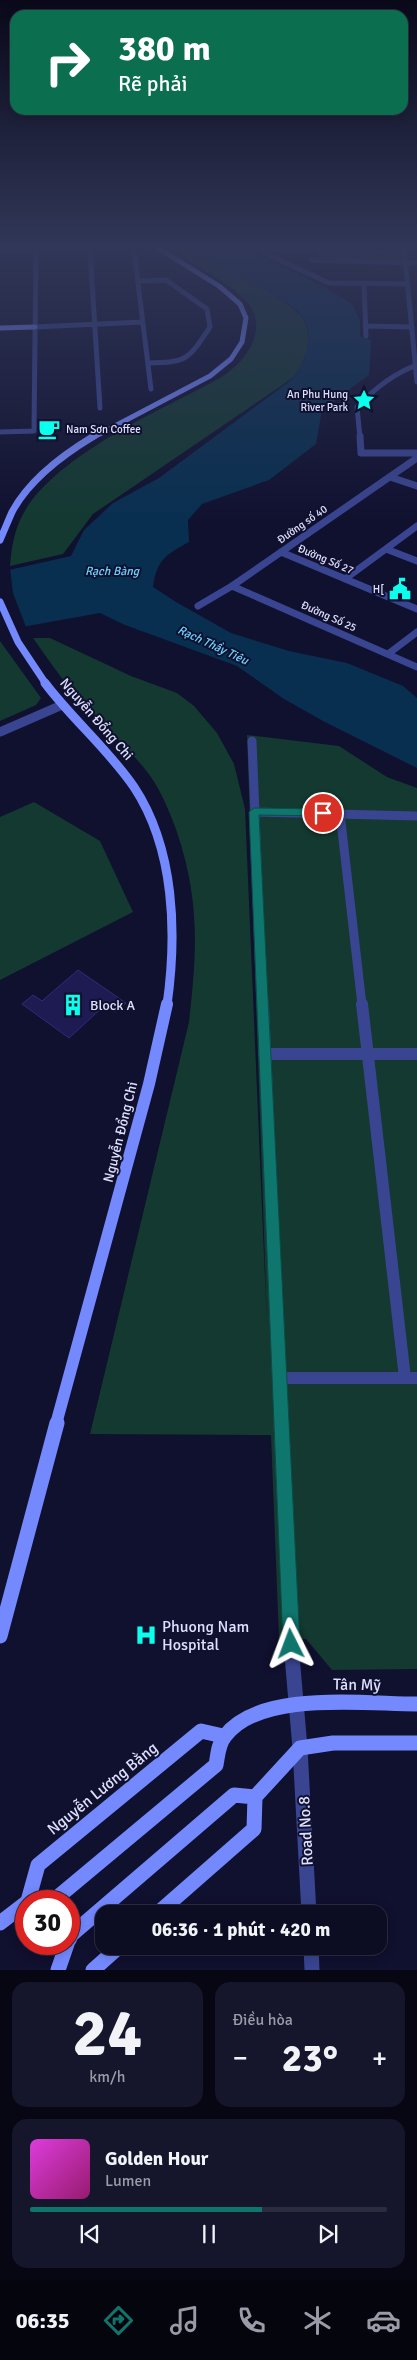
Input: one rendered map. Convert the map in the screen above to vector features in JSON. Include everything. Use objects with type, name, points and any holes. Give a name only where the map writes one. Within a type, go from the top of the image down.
[{"type":"street","points":[[0,432],[34,431],[35,340]]},
{"type":"street","points":[[95,340],[100,408]]},
{"type":"street","points":[[145,340],[151,388]]},
{"type":"street","points":[[148,363],[180,362],[196,350],[202,340]]},
{"type":"street","points":[[0,540],[2,522],[22,496],[53,466],[113,426],[210,376],[223,367],[239,350],[242,340]]},
{"type":"street","points":[[415,341],[417,382]]},
{"type":"street","points":[[416,365],[395,376],[364,399],[358,408],[361,453],[417,453]]},
{"type":"street","name":"Đường số 40","points":[[198,606],[232,586],[417,458]]},
{"type":"street","points":[[390,477],[417,486]]},
{"type":"street","points":[[346,579],[417,526]]},
{"type":"street","points":[[386,549],[417,561]]},
{"type":"street","name":"Đường Số 27","points":[[281,552],[417,609]]},
{"type":"street","name":"Đường Số 25","points":[[232,586],[417,667]]},
{"type":"street","name":"Nguyễn Đổng Chi","points":[[0,602],[12,632],[62,705],[105,749],[141,800],[151,820],[168,884],[172,925],[172,959],[162,1024],[124,1177],[0,1636]]},
{"type":"street","points":[[388,654],[417,632]]},
{"type":"street","points":[[0,732],[62,705]]},
{"type":"street","name":"Road No.8","points":[[252,741],[278,1378],[309,1905]]},
{"type":"street","points":[[254,812],[417,816]]},
{"type":"street","points":[[278,1378],[411,1378],[368,1054],[340,813]]},
{"type":"street","points":[[264,1054],[417,1054]]},
{"type":"street","points":[[66,1890],[216,1765],[223,1736],[252,1715],[284,1704],[296,1703]]},
{"type":"street","name":"Tân Mỹ","points":[[296,1703],[417,1704]]},
{"type":"street","name":"Nguyễn Lương Bằng","points":[[31,1890],[38,1865],[201,1731],[223,1736]]},
{"type":"street","points":[[167,1905],[254,1829],[255,1797],[300,1748],[333,1743],[417,1744]]},
{"type":"street","points":[[80,1927],[234,1795],[255,1797]]},
{"type":"street","name":"Nguyễn Lương Bằng","points":[[0,1923],[15,1911]]},
{"type":"street","points":[[58,1970],[63,1955]]},
{"type":"street","points":[[93,1970],[110,1955]]},
{"type":"street","points":[[311,1955],[312,1970]]},
{"type":"green space","points":[[254,340],[308,340],[305,357],[294,377],[93,514],[63,554],[10,566],[18,525],[31,501],[52,479],[77,458],[106,439],[220,378],[239,363]]},
{"type":"green space","points":[[33,638],[50,638],[131,676],[177,693],[194,706],[217,733],[234,764],[245,809],[267,1324],[247,735],[339,746],[387,777],[417,788],[417,1669],[332,1670],[306,1639],[279,1639],[271,1435],[90,1434],[189,1022],[194,972],[195,926],[190,881],[184,857],[166,803],[155,783],[133,756],[76,696]]},
{"type":"green space","points":[[0,641],[41,698],[36,705],[0,721]]},
{"type":"green space","points":[[34,802],[100,841],[133,912],[0,980],[0,817]]},
{"type":"water","name":"Rạch Bàng","points":[[308,340],[371,340],[369,375],[322,410],[316,444],[269,480],[202,504],[188,520],[189,542],[174,551],[160,564],[153,587],[231,633],[289,651],[347,663],[403,686],[417,698],[417,768],[323,721],[284,699],[237,666],[125,625],[100,613],[0,631],[0,572],[71,556],[84,530],[113,503],[159,478],[294,378],[302,365]]},
{"type":"pier","points":[[10,568],[13,593],[26,627],[0,634],[0,569]]},
{"type":"building","name":"Block A","points":[[78,970],[126,1003],[115,1012],[105,1005],[69,1038],[22,1004],[33,995],[42,1001]]},
{"type":"place","name":"An Phu Hung River Park","points":[[364,400]]},
{"type":"place","name":"Nam Sơn Coffee","points":[[49,429]]},
{"type":"place","name":"H[","points":[[400,589]]},
{"type":"place","name":"Block A","points":[[73,1005]]},
{"type":"place","name":"Phuong Nam Hospital","points":[[146,1635]]},
{"type":"route","points":[[291,1644],[254,812],[323,813]]},
{"type":"water label","name":"Rạch Thầy Tiêu","points":[[213,645]]}]
